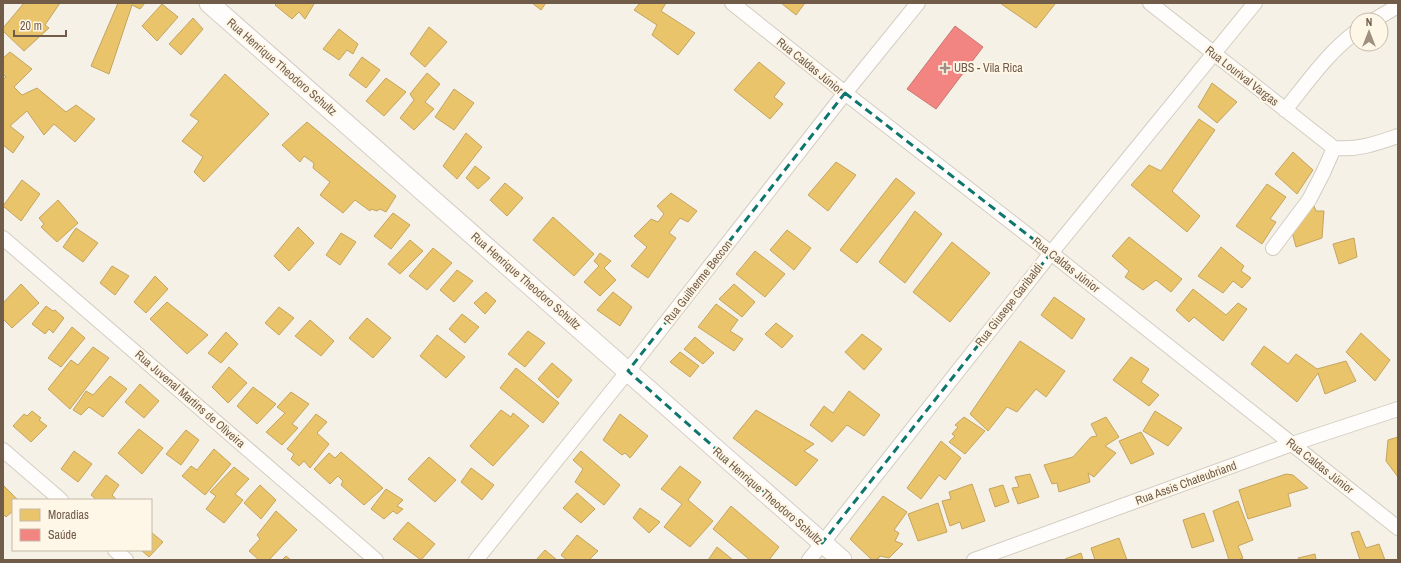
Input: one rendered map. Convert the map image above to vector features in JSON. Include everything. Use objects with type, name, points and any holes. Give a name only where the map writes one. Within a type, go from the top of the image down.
[{"type":"street","name":"Rua Henrique Theodoro Schultz","points":[[209,3],[842,560]]},
{"type":"street","name":"Rua Caldas Júnior","points":[[732,3],[844,93],[1051,253],[1398,528]]},
{"type":"street","name":"Rua Guilherme Beccon","points":[[476,560],[628,372],[844,93],[918,3]]},
{"type":"street","name":"Rua Lourival Vargas","points":[[1150,3],[1334,148]]},
{"type":"street","name":"Rua Giusepe Garibaldi","points":[[808,560],[1051,253],[1255,3]]},
{"type":"street","points":[[1388,12],[1398,6]]},
{"type":"street","points":[[1285,110],[1331,54],[1349,37]]},
{"type":"street","points":[[1273,248],[1309,200],[1334,148],[1348,149],[1369,146],[1398,136]]},
{"type":"street","name":"Rua Juvenal Martins de Oliveira","points":[[3,238],[376,560]]},
{"type":"street","name":"Rua Assis Chateubriand","points":[[974,560],[1292,444],[1398,409]]},
{"type":"street","points":[[3,450],[60,499]]},
{"type":"street","points":[[116,551],[126,560]]},
{"type":"highlighted area","points":[[845,93],[1051,253],[822,543],[628,371]]},
{"type":"building: Moradias","points":[[24,3],[60,3],[45,25],[49,28],[24,51],[3,31],[3,28]]},
{"type":"building: Moradias","points":[[118,3],[145,3],[140,9],[132,5],[109,74],[91,66]]},
{"type":"building: Moradias","points":[[277,3],[314,4],[305,19],[299,12],[292,19],[275,5]]},
{"type":"building: Moradias","points":[[532,3],[546,3],[541,10]]},
{"type":"building: Moradias","points":[[640,3],[666,3],[661,11],[695,33],[678,55],[652,35],[657,25],[634,10]]},
{"type":"building: Moradias","points":[[781,3],[805,3],[796,15]]},
{"type":"building: Moradias","points":[[1000,3],[1054,3],[1055,4],[1036,28]]},
{"type":"building: Moradias","points":[[162,4],[178,17],[157,41],[142,26]]},
{"type":"building: Moradias","points":[[193,18],[203,29],[181,55],[169,44]]},
{"type":"building: Moradias","points":[[429,27],[447,42],[425,67],[410,54]]},
{"type":"building: Moradias","points":[[339,29],[358,44],[353,54],[347,50],[339,60],[323,49]]},
{"type":"building: Moradias","points":[[10,52],[32,69],[14,87],[22,95],[37,88],[66,112],[76,105],[95,119],[75,142],[54,124],[44,135],[27,111],[10,126],[24,137],[13,153],[3,145],[3,79],[6,77],[3,74],[3,58]]},
{"type":"building: Moradias","points":[[362,57],[380,70],[366,88],[349,75]]},
{"type":"building: Moradias","points":[[759,62],[785,83],[774,97],[783,104],[770,119],[734,90]]},
{"type":"building: Moradias","points":[[427,73],[440,84],[425,102],[434,109],[414,130],[400,118],[414,100],[410,94]]},
{"type":"building: Moradias","points":[[225,74],[269,114],[204,182],[194,172],[203,157],[182,141],[199,121],[190,115]]},
{"type":"building: Moradias","points":[[386,78],[406,92],[384,116],[366,101]]},
{"type":"building: Moradias","points":[[1212,83],[1237,102],[1217,123],[1198,107]]},
{"type":"building: Moradias","points":[[454,89],[474,103],[454,130],[435,117]]},
{"type":"building: Moradias","points":[[1199,119],[1215,130],[1172,191],[1200,216],[1187,232],[1131,185],[1149,165],[1161,171]]},
{"type":"building: Moradias","points":[[307,122],[396,196],[386,212],[380,209],[377,211],[371,209],[370,211],[355,200],[343,213],[320,195],[330,182],[313,168],[314,163],[304,156],[300,162],[282,145]]},
{"type":"building: Moradias","points":[[466,133],[482,147],[457,179],[443,166]]},
{"type":"building: Moradias","points":[[1293,152],[1313,170],[1297,194],[1275,174]]},
{"type":"building: Moradias","points":[[836,162],[856,175],[828,211],[808,195]]},
{"type":"building: Moradias","points":[[475,166],[490,178],[478,189],[466,178]]},
{"type":"building: Moradias","points":[[896,178],[915,193],[857,263],[840,250]]},
{"type":"building: Moradias","points":[[22,180],[40,194],[21,221],[3,206]]},
{"type":"building: Moradias","points":[[505,183],[523,198],[507,216],[490,200]]},
{"type":"building: Moradias","points":[[1267,184],[1286,197],[1270,219],[1276,222],[1262,244],[1236,226]]},
{"type":"building: Moradias","points":[[671,193],[697,211],[688,222],[680,218],[669,233],[676,238],[648,278],[631,266],[647,247],[634,236],[651,219],[658,222],[664,214],[657,206]]},
{"type":"building: Moradias","points":[[58,200],[78,223],[57,242],[41,227],[44,224],[39,218]]},
{"type":"building: Moradias","points":[[1314,206],[1316,211],[1324,211],[1322,238],[1296,247],[1292,232],[1300,217]]},
{"type":"building: Moradias","points":[[915,211],[942,234],[905,283],[879,262]]},
{"type":"building: Moradias","points":[[393,213],[410,225],[391,249],[374,236]]},
{"type":"building: Moradias","points":[[553,217],[594,254],[574,276],[533,240]]},
{"type":"building: Moradias","points":[[298,227],[314,243],[289,271],[274,256]]},
{"type":"building: Moradias","points":[[76,228],[98,243],[83,262],[63,247]]},
{"type":"building: Moradias","points":[[787,230],[811,248],[794,270],[770,250]]},
{"type":"building: Moradias","points":[[341,233],[356,242],[340,265],[326,255]]},
{"type":"building: Moradias","points":[[1129,237],[1182,279],[1171,292],[1156,280],[1143,290],[1125,277],[1129,271],[1112,256]]},
{"type":"building: Moradias","points":[[1354,238],[1357,257],[1339,264],[1333,244]]},
{"type":"building: Moradias","points":[[410,240],[423,251],[400,274],[388,264]]},
{"type":"building: Moradias","points":[[952,242],[990,273],[950,322],[913,292]]},
{"type":"building: Moradias","points":[[1221,247],[1244,266],[1241,271],[1251,278],[1242,288],[1233,281],[1223,293],[1198,276]]},
{"type":"building: Moradias","points":[[433,248],[452,263],[427,290],[409,276]]},
{"type":"building: Moradias","points":[[755,251],[785,274],[765,297],[736,274]]},
{"type":"building: Moradias","points":[[600,253],[611,261],[604,268],[616,280],[600,296],[584,282],[599,266],[594,261]]},
{"type":"building: Moradias","points":[[112,266],[129,276],[115,295],[100,283]]},
{"type":"building: Moradias","points":[[457,270],[473,281],[454,302],[440,290]]},
{"type":"building: Moradias","points":[[155,276],[168,289],[146,313],[134,302]]},
{"type":"building: Moradias","points":[[21,284],[39,303],[12,328],[3,319],[3,303]]},
{"type":"building: Moradias","points":[[734,284],[755,302],[742,317],[719,299]]},
{"type":"building: Moradias","points":[[1193,289],[1226,315],[1238,303],[1247,309],[1223,341],[1194,317],[1189,322],[1176,310]]},
{"type":"building: Moradias","points":[[486,292],[496,301],[485,314],[474,303]]},
{"type":"building: Moradias","points":[[613,292],[632,307],[620,326],[597,310]]},
{"type":"building: Moradias","points":[[1054,297],[1085,319],[1072,339],[1041,315]]},
{"type":"building: Moradias","points":[[167,302],[208,335],[187,354],[150,319]]},
{"type":"building: Moradias","points":[[716,304],[738,320],[730,331],[743,339],[734,351],[698,327]]},
{"type":"building: Moradias","points":[[46,306],[53,311],[55,310],[64,318],[53,333],[49,329],[45,334],[32,324]]},
{"type":"building: Moradias","points":[[279,307],[294,318],[279,335],[265,323]]},
{"type":"building: Moradias","points":[[462,314],[479,327],[465,343],[449,329]]},
{"type":"building: Moradias","points":[[367,318],[391,338],[373,358],[349,338]]},
{"type":"building: Moradias","points":[[310,320],[334,341],[321,356],[295,336]]},
{"type":"building: Moradias","points":[[776,323],[793,336],[782,348],[765,334]]},
{"type":"building: Moradias","points":[[72,327],[85,338],[61,367],[48,358]]},
{"type":"building: Moradias","points":[[528,331],[545,343],[525,367],[508,354]]},
{"type":"building: Moradias","points":[[226,332],[238,344],[221,363],[208,353]]},
{"type":"building: Moradias","points":[[1361,333],[1390,360],[1375,381],[1346,352]]},
{"type":"building: Moradias","points":[[862,334],[882,349],[864,370],[845,352]]},
{"type":"building: Moradias","points":[[437,335],[465,357],[446,378],[420,356]]},
{"type":"building: Moradias","points":[[695,337],[714,353],[703,364],[684,349]]},
{"type":"building: Moradias","points":[[1020,341],[1065,371],[1046,397],[1036,389],[1017,412],[1007,407],[988,431],[970,414]]},
{"type":"building: Moradias","points":[[1264,346],[1288,364],[1296,354],[1317,369],[1346,361],[1356,381],[1325,394],[1318,373],[1297,402],[1251,364]]},
{"type":"building: Moradias","points":[[93,347],[109,358],[70,409],[48,389],[71,360],[78,365]]},
{"type":"building: Moradias","points":[[680,352],[699,366],[690,377],[670,362]]},
{"type":"building: Moradias","points":[[1131,357],[1149,369],[1141,382],[1159,395],[1149,406],[1113,380]]},
{"type":"building: Moradias","points":[[552,363],[572,380],[558,398],[538,379]]},
{"type":"building: Moradias","points":[[229,367],[247,383],[228,403],[212,387]]},
{"type":"building: Moradias","points":[[516,368],[559,403],[543,423],[500,388]]},
{"type":"building: Moradias","points":[[110,376],[127,389],[103,417],[89,407],[81,415],[73,410],[86,391],[93,395]]},
{"type":"building: Moradias","points":[[140,384],[159,401],[144,418],[125,402]]},
{"type":"building: Moradias","points":[[253,387],[276,404],[257,424],[237,406]]},
{"type":"building: Moradias","points":[[849,391],[880,415],[864,436],[847,425],[832,442],[810,425],[824,406],[833,413]]},
{"type":"building: Moradias","points":[[291,392],[309,404],[292,424],[298,428],[282,445],[266,432],[285,413],[277,407]]},
{"type":"building: Moradias","points":[[501,410],[511,417],[513,413],[529,426],[493,466],[470,446]]},
{"type":"building: Moradias","points":[[756,410],[814,444],[804,451],[818,460],[796,486],[733,438]]},
{"type":"building: Moradias","points":[[32,411],[41,418],[39,420],[47,426],[31,442],[13,426],[24,414],[27,416]]},
{"type":"building: Moradias","points":[[1155,411],[1182,428],[1168,446],[1143,431]]},
{"type":"building: Moradias","points":[[316,414],[327,422],[317,433],[329,444],[310,468],[304,461],[299,466],[291,459],[294,454],[287,449]]},
{"type":"building: Moradias","points":[[620,414],[648,436],[630,458],[625,453],[622,455],[603,440]]},
{"type":"building: Moradias","points":[[964,417],[985,431],[965,454],[949,442],[955,436],[952,434],[958,427],[955,425]]},
{"type":"building: Moradias","points":[[1106,417],[1119,437],[1105,446],[1116,453],[1094,477],[1088,473],[1090,482],[1059,492],[1057,483],[1052,484],[1044,465],[1073,457],[1091,437],[1097,436],[1091,424]]},
{"type":"building: Moradias","points":[[139,429],[163,448],[142,474],[118,453]]},
{"type":"building: Moradias","points":[[186,430],[199,440],[181,465],[166,454]]},
{"type":"building: Moradias","points":[[1141,432],[1154,454],[1131,464],[1119,441]]},
{"type":"building: Moradias","points":[[1398,437],[1398,477],[1386,461],[1388,440]]},
{"type":"building: Moradias","points":[[941,441],[961,458],[945,480],[939,475],[921,499],[907,488]]},
{"type":"building: Moradias","points":[[214,449],[231,464],[205,495],[182,476],[191,466],[197,470]]},
{"type":"building: Moradias","points":[[74,451],[92,464],[78,482],[61,469]]},
{"type":"building: Moradias","points":[[581,451],[620,485],[604,505],[575,482],[583,469],[573,460]]},
{"type":"building: Moradias","points":[[341,452],[383,488],[364,505],[341,485],[343,481],[338,476],[330,484],[314,469],[329,453],[335,458]]},
{"type":"building: Moradias","points":[[429,457],[456,480],[435,502],[408,479]]},
{"type":"building: Moradias","points":[[680,466],[701,482],[688,500],[713,521],[690,547],[664,527],[682,504],[661,489]]},
{"type":"building: Moradias","points":[[234,467],[249,479],[235,494],[243,500],[224,523],[206,509],[216,496],[210,492]]},
{"type":"building: Moradias","points":[[471,468],[494,485],[482,500],[461,482]]},
{"type":"building: Moradias","points":[[1030,474],[1039,497],[1018,504],[1012,488],[1019,487],[1015,477]]},
{"type":"building: Moradias","points":[[1286,474],[1293,475],[1308,488],[1288,494],[1291,506],[1248,519],[1239,490]]},
{"type":"building: Moradias","points":[[106,475],[119,485],[112,495],[116,499],[96,499],[91,495]]},
{"type":"building: Moradias","points":[[972,484],[985,521],[962,529],[960,522],[950,526],[942,501],[951,499],[949,492]]},
{"type":"building: Moradias","points":[[3,485],[17,499],[12,499],[12,512],[6,517],[3,514]]},
{"type":"building: Moradias","points":[[260,485],[276,500],[261,519],[244,503]]},
{"type":"building: Moradias","points":[[1003,485],[1009,502],[995,507],[989,489]]},
{"type":"building: Moradias","points":[[386,489],[403,500],[397,506],[403,509],[397,514],[393,511],[384,519],[371,509]]},
{"type":"building: Moradias","points":[[577,493],[595,509],[581,523],[563,508]]},
{"type":"building: Moradias","points":[[883,496],[907,512],[894,530],[899,533],[895,541],[903,544],[889,558],[880,556],[878,559],[872,560],[850,539]]},
{"type":"building: Moradias","points":[[1238,501],[1253,540],[1238,546],[1243,558],[1238,560],[1229,560],[1213,511]]},
{"type":"building: Moradias","points":[[938,503],[947,532],[918,541],[908,514]]},
{"type":"building: Moradias","points":[[731,506],[779,547],[769,560],[750,560],[713,529]]},
{"type":"building: Moradias","points":[[640,508],[660,522],[649,533],[633,518]]},
{"type":"building: Moradias","points":[[276,511],[297,530],[269,560],[259,560],[249,551],[260,539],[257,535]]},
{"type":"building: Moradias","points":[[1204,513],[1214,541],[1192,548],[1183,520]]},
{"type":"building: Moradias","points":[[408,522],[435,544],[421,560],[393,539]]},
{"type":"building: Moradias","points":[[1359,531],[1366,548],[1379,544],[1385,560],[1360,560],[1351,533]]},
{"type":"building: Moradias","points":[[152,533],[163,542],[149,557],[142,551],[152,551]]},
{"type":"building: Moradias","points":[[577,535],[598,551],[589,560],[567,560],[561,555]]},
{"type":"building: Moradias","points":[[1119,538],[1127,560],[1095,560],[1091,548]]},
{"type":"building: Moradias","points":[[717,547],[733,560],[708,560]]},
{"type":"building: Moradias","points":[[545,550],[557,560],[536,560]]},
{"type":"building: Moradias","points":[[1081,553],[1083,560],[1065,560],[1065,559]]},
{"type":"building: Moradias","points":[[1315,554],[1316,560],[1299,560],[1298,558]]},
{"type":"building: Moradias","points":[[286,556],[291,560],[282,560]]},
{"type":"building: Saúde","name":"UBS - Vila Rica","points":[[955,26],[983,47],[936,109],[907,89]]},
{"type":"place","name":"UBS - Vila Rica","points":[[945,68]]}]
